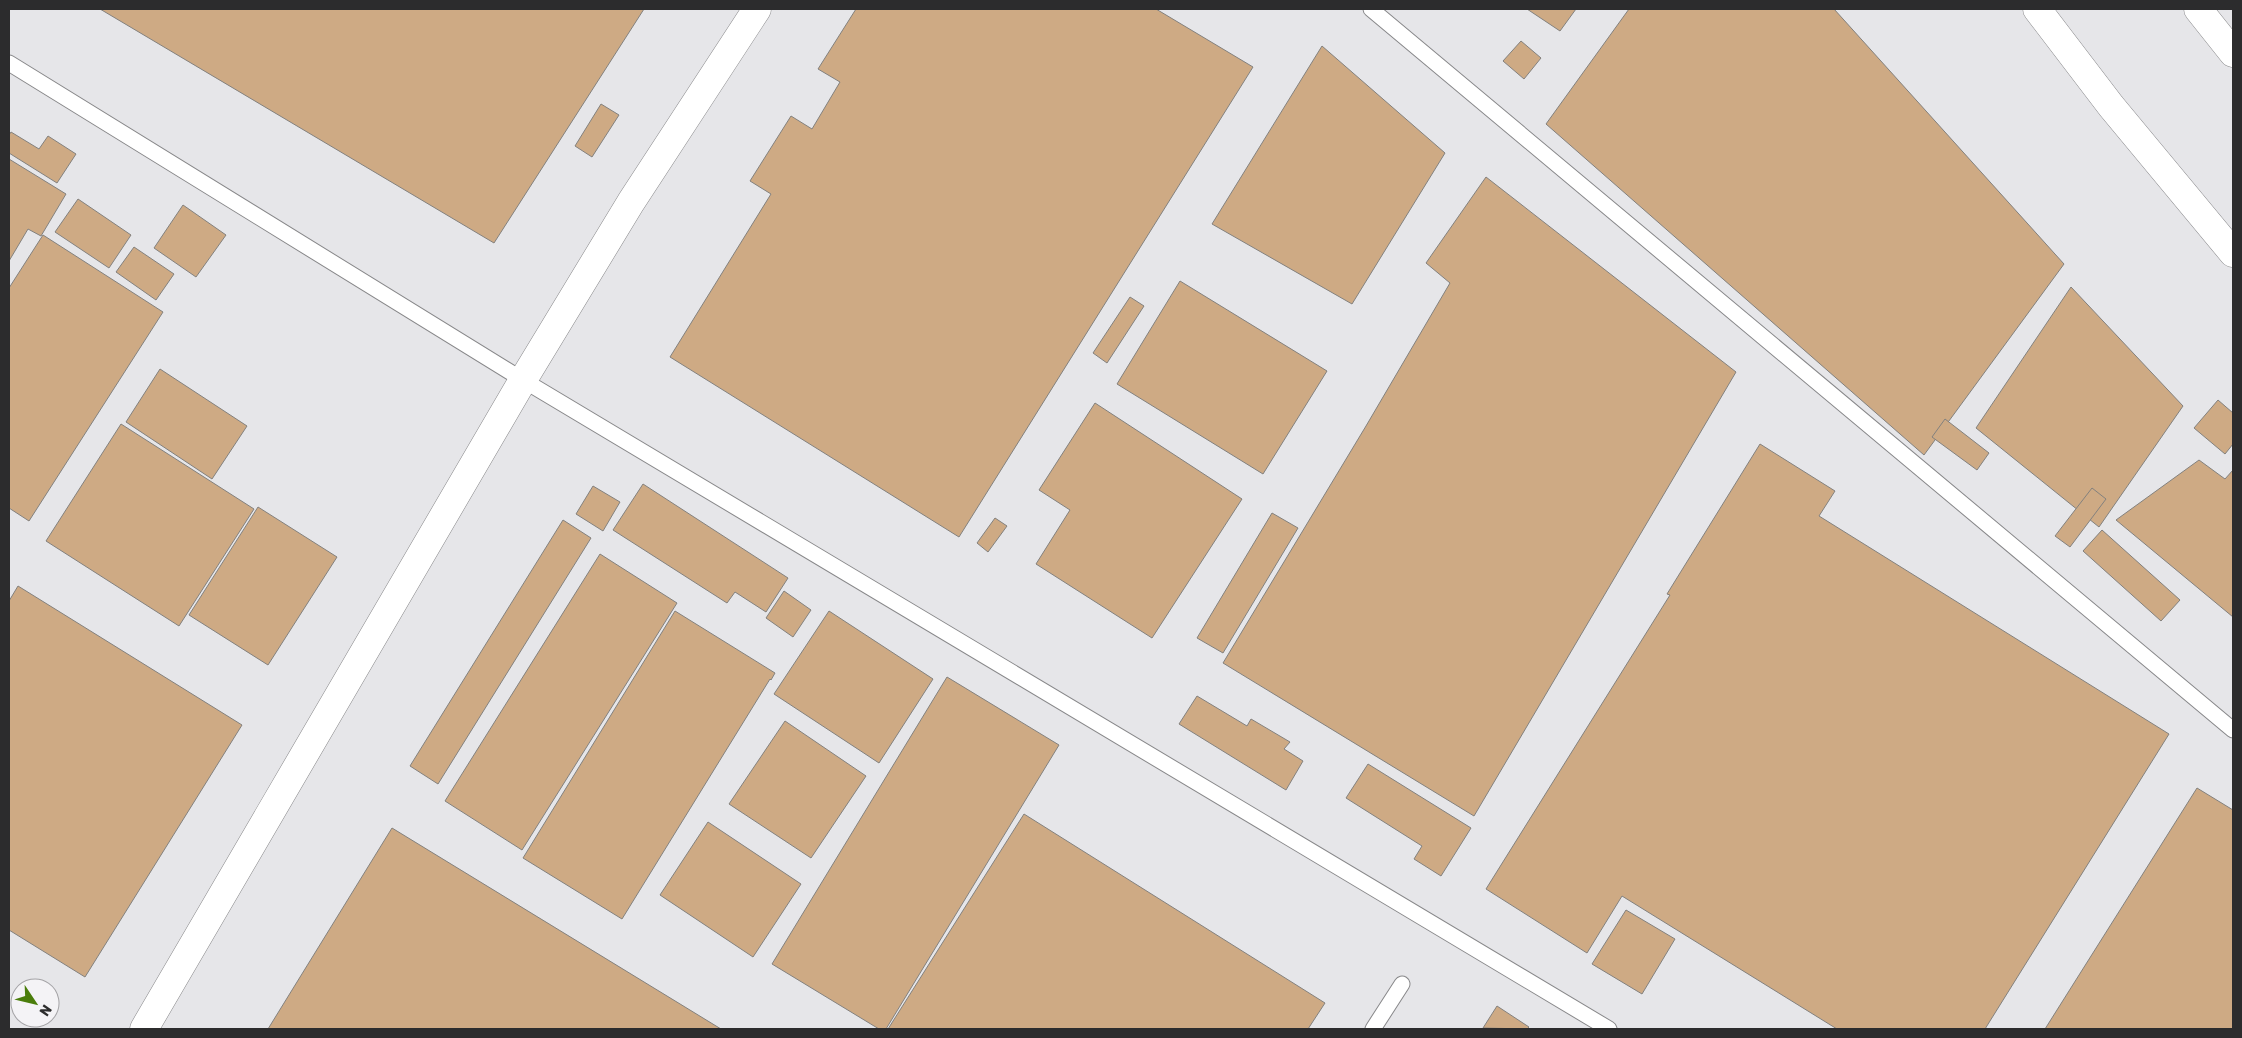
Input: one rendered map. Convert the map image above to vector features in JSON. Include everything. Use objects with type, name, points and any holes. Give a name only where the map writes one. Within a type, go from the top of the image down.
[{"type":"street","points":[[144,1029],[523,380],[631,202],[757,9]]},
{"type":"street","points":[[2036,9],[2111,106],[2233,253]]},
{"type":"street","points":[[2198,9],[2233,53]]},
{"type":"lane","points":[[1371,9],[2233,730]]},
{"type":"lane","points":[[9,63],[523,380],[1610,1029]]},
{"type":"lane","points":[[1373,1029],[1402,984]]},
{"type":"building","points":[[100,9],[644,9],[494,243]]},
{"type":"building","points":[[856,9],[1156,9],[1253,67],[959,537],[670,357],[771,194],[750,181],[791,116],[812,129],[840,82],[818,69]]},
{"type":"building","points":[[1527,9],[1576,9],[1560,31]]},
{"type":"building","points":[[1629,9],[1834,9],[2064,264],[1924,455],[1546,124]]},
{"type":"building","points":[[1521,41],[1541,58],[1524,79],[1503,61]]},
{"type":"building","points":[[1322,46],[1445,153],[1352,304],[1212,224]]},
{"type":"building","points":[[601,104],[619,115],[592,157],[575,146]]},
{"type":"building","points":[[11,132],[39,149],[48,136],[76,154],[57,183],[9,153],[9,135]]},
{"type":"building","points":[[9,159],[66,194],[41,236],[28,229],[9,261]]},
{"type":"building","points":[[1486,177],[1736,372],[1474,816],[1223,663],[1450,283],[1426,263]]},
{"type":"building","points":[[78,199],[131,235],[109,268],[55,232]]},
{"type":"building","points":[[183,205],[226,235],[196,277],[154,248]]},
{"type":"building","points":[[43,235],[163,312],[29,521],[9,508],[9,288]]},
{"type":"building","points":[[134,247],[174,274],[156,300],[116,272]]},
{"type":"building","points":[[1180,281],[1327,371],[1263,474],[1117,384]]},
{"type":"building","points":[[2071,287],[2183,406],[2099,527],[1976,428]]},
{"type":"building","points":[[1130,297],[1144,306],[1107,363],[1093,353]]},
{"type":"building","points":[[160,369],[247,426],[212,479],[126,422]]},
{"type":"building","points":[[2218,400],[2233,413],[2233,444],[2225,454],[2194,428]]},
{"type":"building","points":[[1095,403],[1242,499],[1152,638],[1036,564],[1070,510],[1039,490]]},
{"type":"building","points":[[1945,419],[1989,453],[1977,470],[1932,437]]},
{"type":"building","points":[[121,424],[254,509],[179,626],[46,541]]},
{"type":"building","points":[[1760,444],[1835,491],[1819,516],[2169,734],[1985,1029],[1837,1029],[1622,896],[1587,953],[1486,889],[1670,595],[1667,594]]},
{"type":"building","points":[[2199,460],[2225,479],[2233,470],[2233,617],[2116,520]]},
{"type":"building","points":[[643,484],[788,578],[766,612],[735,592],[727,603],[613,530]]},
{"type":"building","points":[[593,486],[620,502],[603,531],[576,514]]},
{"type":"building","points":[[2092,488],[2106,499],[2070,547],[2055,536]]},
{"type":"building","points":[[258,507],[337,557],[268,665],[189,615]]},
{"type":"building","points":[[1272,513],[1298,528],[1223,653],[1197,638]]},
{"type":"building","points":[[995,518],[1007,526],[988,552],[977,543]]},
{"type":"building","points":[[563,520],[591,538],[438,784],[410,766]]},
{"type":"building","points":[[2102,530],[2180,600],[2161,621],[2083,551]]},
{"type":"building","points":[[600,554],[677,603],[522,850],[445,801]]},
{"type":"building","points":[[18,586],[242,725],[85,977],[9,930],[9,601]]},
{"type":"building","points":[[784,591],[811,610],[793,637],[766,618]]},
{"type":"building","points":[[675,611],[775,673],[622,919],[523,858]]},
{"type":"building","points":[[829,611],[933,679],[879,763],[774,694]]},
{"type":"building","points":[[947,677],[1059,745],[886,1029],[879,1029],[772,964]]},
{"type":"building","points":[[1197,696],[1247,726],[1251,719],[1290,742],[1284,749],[1303,761],[1286,790],[1179,724]]},
{"type":"building","points":[[785,721],[866,776],[811,858],[729,804]]},
{"type":"building","points":[[1368,764],[1471,828],[1441,876],[1414,859],[1422,846],[1346,798]]},
{"type":"building","points":[[2197,788],[2233,810],[2233,1029],[2045,1029]]},
{"type":"building","points":[[1024,814],[1325,1003],[1308,1029],[888,1029]]},
{"type":"building","points":[[708,822],[801,884],[753,957],[660,895]]},
{"type":"building","points":[[392,828],[721,1029],[268,1029]]},
{"type":"building","points":[[1626,910],[1675,939],[1642,994],[1592,964]]},
{"type":"building","points":[[1497,1006],[1529,1027],[1527,1029],[1483,1028]]}]
